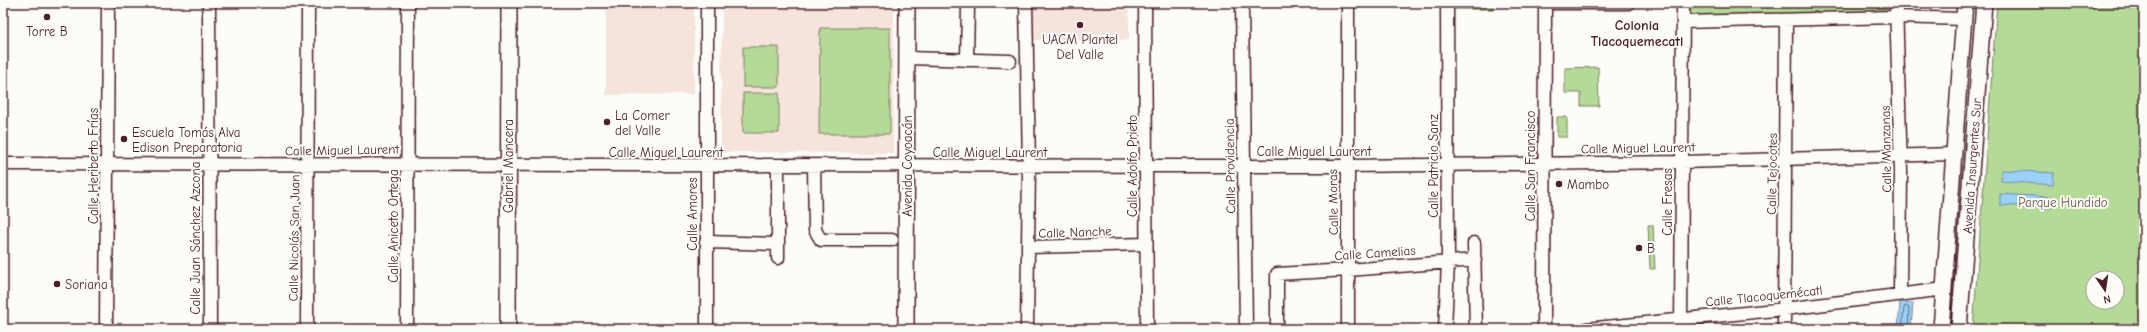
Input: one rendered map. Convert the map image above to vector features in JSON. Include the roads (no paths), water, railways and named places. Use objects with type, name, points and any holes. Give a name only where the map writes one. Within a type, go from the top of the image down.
[{"type":"main road","name":"Gabriel Mancera","points":[[508,329],[509,3]]},
{"type":"main road","name":"Avenida Coyoacán","points":[[906,329],[907,3]]},
{"type":"main road","name":"Avenida Insurgentes Sur","points":[[1941,329],[1965,3]]},
{"type":"main road","name":"Avenida Insurgentes Sur","points":[[1959,329],[1984,3]]},
{"type":"street","name":"Calle Heriberto Frías","points":[[106,329],[108,3]]},
{"type":"street","name":"Calle Juan Sánchez Azcona","points":[[209,3],[210,329]]},
{"type":"street","name":"Calle Nicolás San Juan","points":[[306,329],[308,3]]},
{"type":"street","name":"Calle Aniceto Ortega","points":[[407,329],[408,3]]},
{"type":"street","name":"Calle Amores","points":[[707,3],[707,329]]},
{"type":"street","points":[[1026,3],[1029,167],[1027,329]]},
{"type":"street","name":"Calle Adolfo Prieto","points":[[1145,3],[1147,329]]},
{"type":"street","name":"Calle Providencia","points":[[1242,3],[1246,329]]},
{"type":"street","name":"Calle Moras","points":[[1348,3],[1348,329]]},
{"type":"street","name":"Calle Patricio Sanz","points":[[1445,329],[1448,262],[1447,3]]},
{"type":"street","points":[[1545,3],[1629,3]]},
{"type":"street","name":"Calle San Francisco","points":[[1544,329],[1545,3]]},
{"type":"street","name":"Calle Fresas","points":[[1681,324],[1684,3]]},
{"type":"street","name":"Calle Manzanas","points":[[1896,3],[1900,155],[1900,294]]},
{"type":"street","points":[[967,60],[968,6]]},
{"type":"street","points":[[1683,22],[1896,17],[1963,18]]},
{"type":"street","name":"Calle Tejocotes","points":[[1784,329],[1786,20]]},
{"type":"street","points":[[907,58],[1010,61]]},
{"type":"street","name":"Calle Miguel Laurent","points":[[3,164],[209,165],[407,163],[508,166],[1347,166],[1682,162],[1954,154]]},
{"type":"street","points":[[778,166],[778,258]]},
{"type":"street","points":[[814,166],[815,230],[818,238],[821,240],[892,240]]},
{"type":"street","points":[[706,242],[778,244]]},
{"type":"street","points":[[1474,243],[1476,329]]},
{"type":"street","name":"Calle Nanche","points":[[1029,247],[1146,244]]},
{"type":"street","name":"Calle Camelias","points":[[1277,329],[1277,274],[1475,260]]},
{"type":"street","name":"Calle Tlacoquemécatl","points":[[1586,329],[1681,324],[1785,309],[1945,289]]},
{"type":"water","points":[[2002,170],[2054,173],[2053,185],[2001,181]]},
{"type":"water","points":[[2000,194],[2052,197],[2052,208],[2000,205]]},
{"type":"water","points":[[1900,302],[1913,303],[1911,329],[1898,329]]},
{"type":"place","name":"Torre B","points":[[47,17]]},
{"type":"place","name":"UACM Plantel Del Valle","points":[[1080,25]]},
{"type":"place","name":"La Comer del Valle","points":[[607,122]]},
{"type":"place","name":"Escuela Tomás Alva Edison Preparatoria","points":[[124,139]]},
{"type":"place","name":"Mambo","points":[[1559,184]]},
{"type":"place","name":"B","points":[[1639,248]]},
{"type":"place","name":"Soriana","points":[[57,284]]},
{"type":"district","name":"Colonia Tlacoquemecatl","points":[[1637,34]]},
{"type":"park label","name":"Parque Hundido","points":[[2063,202]]}]
